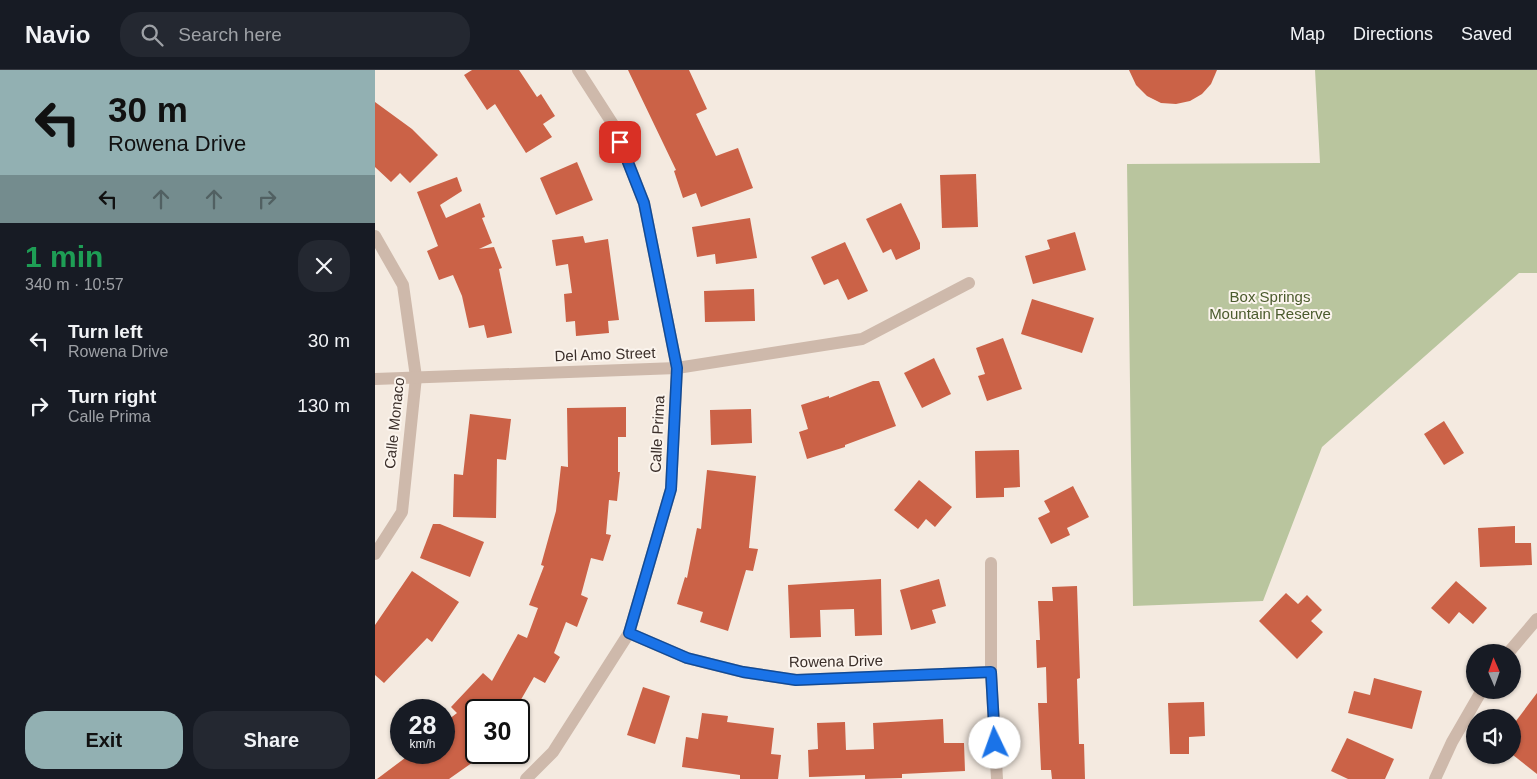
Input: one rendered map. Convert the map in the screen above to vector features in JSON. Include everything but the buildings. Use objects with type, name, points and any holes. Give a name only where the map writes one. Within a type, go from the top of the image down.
[{"type":"street","name":"Calle Prima","points":[[526,779],[553,752],[629,633],[671,489],[677,368],[644,203],[614,126],[578,70]]},
{"type":"street","name":"Calle Monaco","points":[[375,236],[403,285],[417,377],[402,512],[375,554]]},
{"type":"street","name":"Del Amo Street","points":[[375,379],[677,368],[862,340],[969,283]]},
{"type":"street","points":[[991,562],[991,672],[997,779]]},
{"type":"street","points":[[1516,644],[1537,619]]},
{"type":"street","name":"Rowena Drive","points":[[629,633],[687,658],[743,672],[796,680],[991,672]]},
{"type":"street","points":[[1435,779],[1452,742],[1478,699]]},
{"type":"green space","name":"Box Springs Mountain Reserve","points":[[1315,70],[1537,70],[1537,273],[1519,273],[1322,447],[1263,601],[1133,606],[1127,164],[1320,163]]},
{"type":"route","points":[[620,142],[644,203],[677,368],[671,489],[629,633],[687,658],[743,672],[796,680],[991,672],[995,743]]}]
